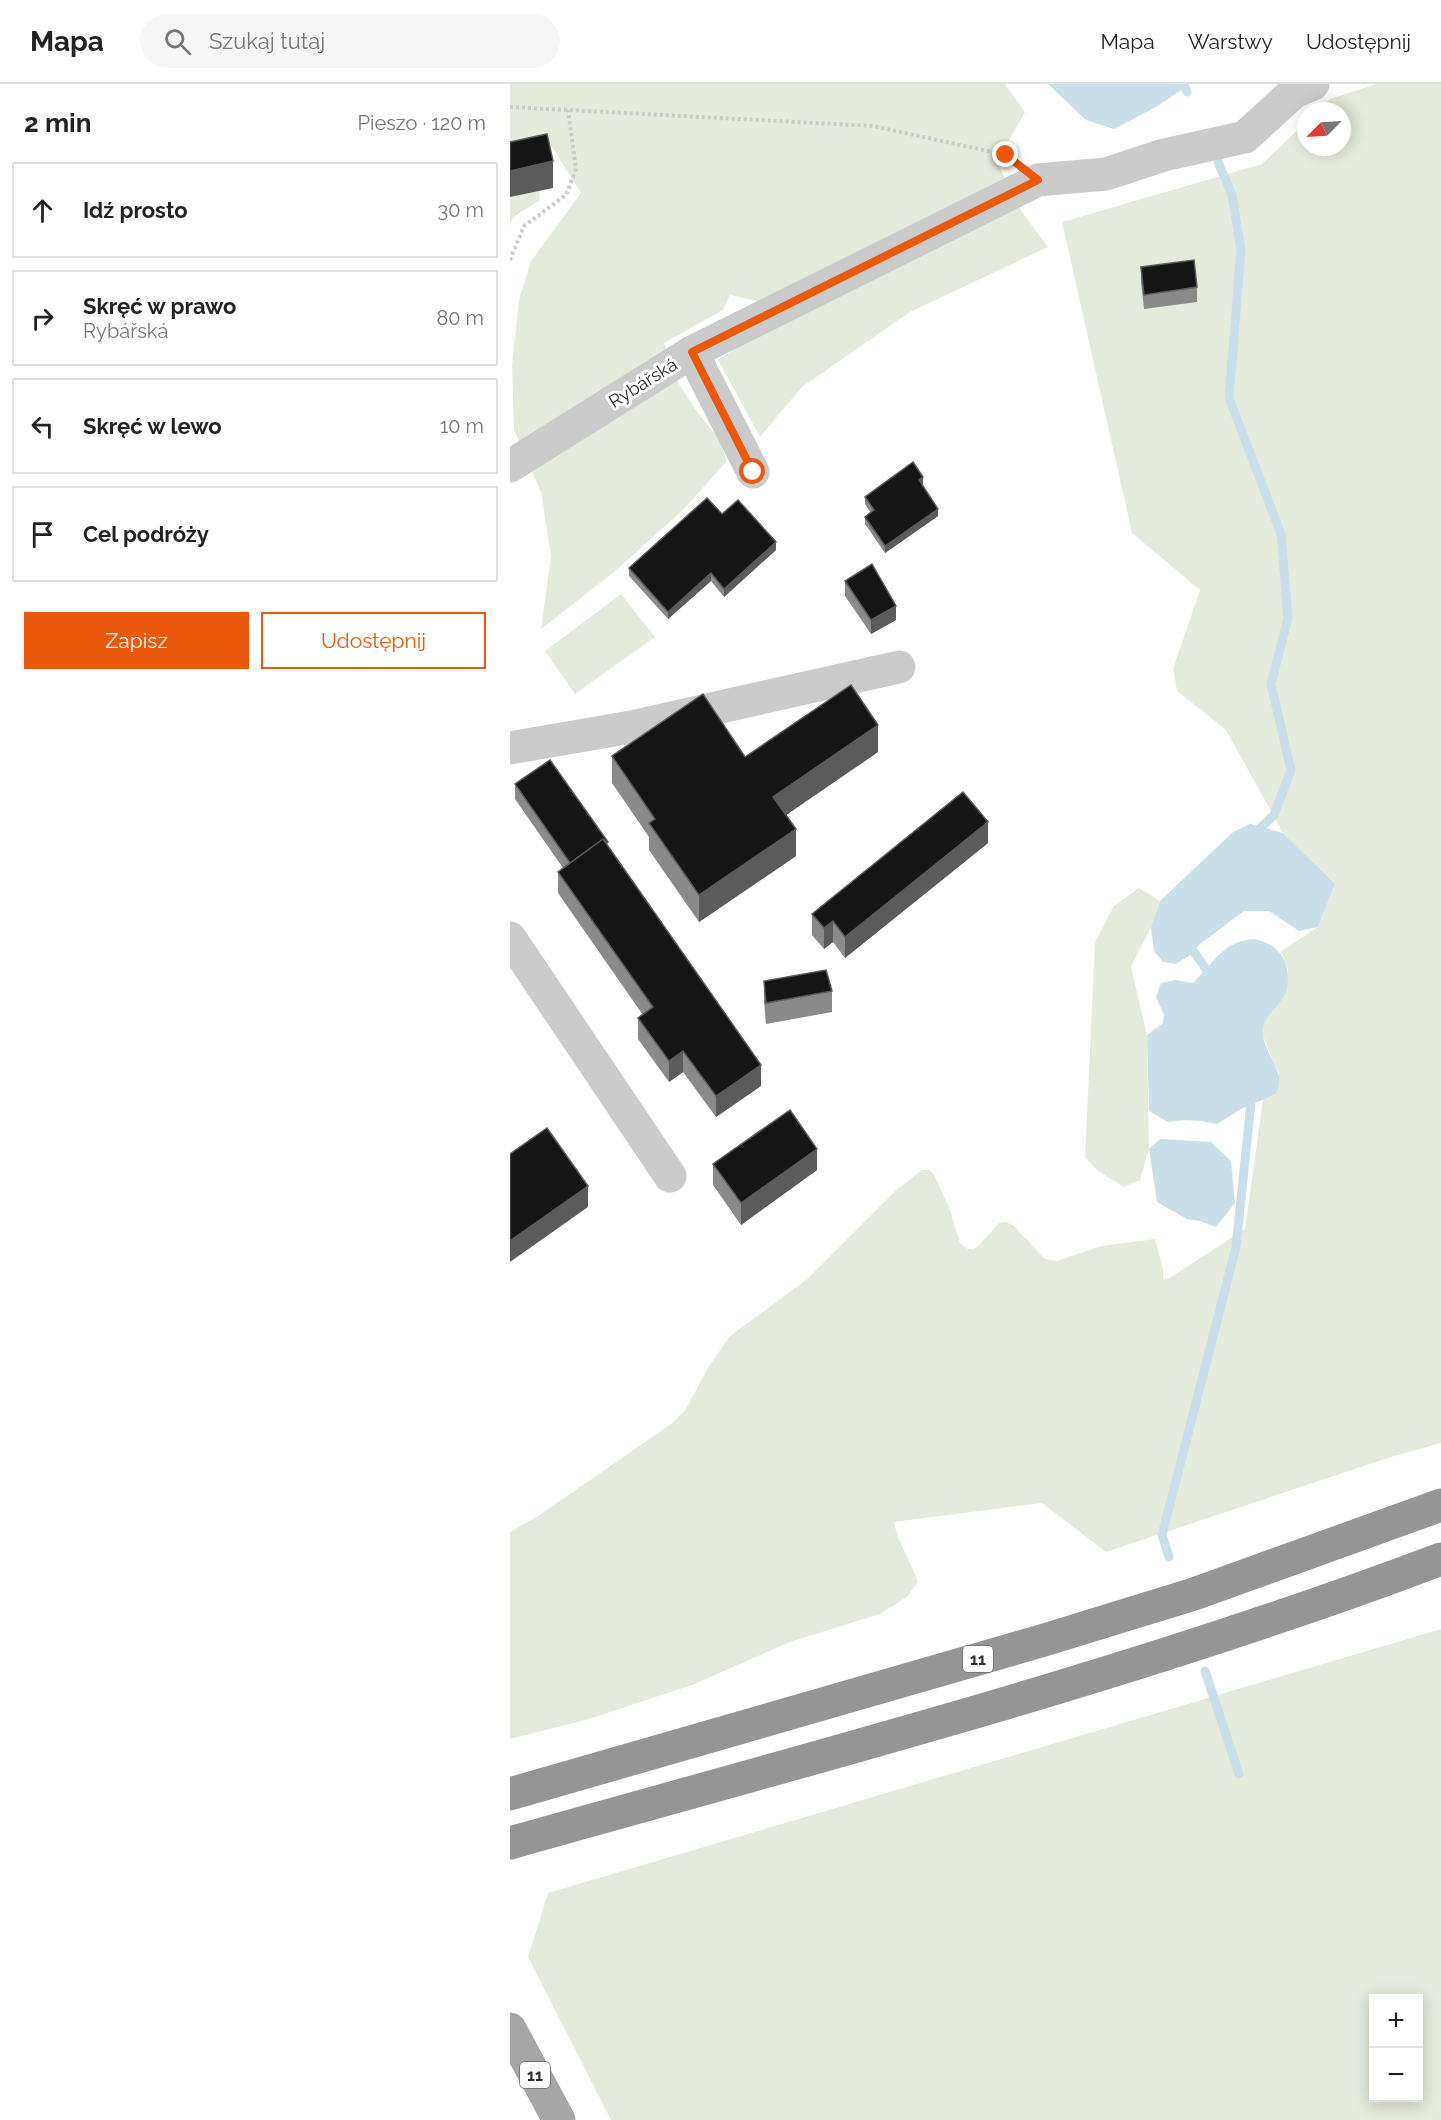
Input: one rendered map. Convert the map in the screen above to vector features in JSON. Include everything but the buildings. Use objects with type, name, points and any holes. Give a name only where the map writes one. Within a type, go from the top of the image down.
[{"type":"highway","name":"11","points":[[510,1794],[1041,1641],[1194,1594],[1441,1505]]},
{"type":"highway","points":[[510,1843],[1061,1687],[1292,1613],[1441,1559]]},
{"type":"main road","name":"11","points":[[510,2029],[559,2120]]},
{"type":"street","points":[[1038,180],[1106,174],[1164,155],[1245,137],[1294,93],[1313,84]]},
{"type":"street","name":"Rybářská","points":[[510,466],[692,352],[1038,180]]},
{"type":"street","points":[[692,352],[753,472]]},
{"type":"street","points":[[510,748],[632,726],[899,667]]},
{"type":"street","points":[[510,938],[670,1176]]},
{"type":"path","points":[[510,107],[873,126],[1006,155],[1038,180]]},
{"type":"path","points":[[510,260],[524,226],[566,195],[576,170],[568,110]]},
{"type":"green space","points":[[510,84],[1005,84],[1025,112],[997,162],[1022,212],[1048,247],[910,312],[802,387],[760,437],[718,360],[767,328],[760,302],[730,295],[723,310],[664,343],[679,384],[697,412],[719,439],[727,461],[683,510],[614,572],[541,629],[551,556],[541,492],[514,430],[512,365],[519,300],[531,261],[581,193],[545,136],[539,201],[513,217],[510,227]]},
{"type":"green space","points":[[1376,84],[1441,84],[1441,1443],[1391,1457],[1106,1552],[1042,1503],[894,1522],[898,1537],[918,1582],[907,1597],[880,1614],[790,1642],[692,1685],[589,1719],[510,1739],[510,1532],[538,1516],[671,1424],[686,1409],[709,1366],[730,1336],[806,1280],[895,1191],[922,1170],[930,1170],[935,1177],[949,1207],[960,1243],[968,1249],[974,1249],[999,1223],[1006,1222],[1014,1226],[1045,1259],[1056,1261],[1101,1246],[1155,1239],[1163,1269],[1163,1280],[1245,1229],[1263,1099],[1276,1094],[1279,1072],[1262,1033],[1264,1022],[1287,989],[1288,970],[1281,951],[1318,927],[1335,884],[1283,833],[1226,730],[1177,691],[1173,669],[1200,590],[1132,533],[1062,222],[1262,164],[1297,131],[1297,156],[1351,156],[1351,102],[1327,102]]},
{"type":"green space","points":[[621,594],[655,637],[575,694],[545,651]]},
{"type":"green space","points":[[1139,888],[1160,901],[1151,927],[1131,967],[1147,1035],[1149,1149],[1140,1180],[1124,1187],[1098,1171],[1085,1158],[1095,942],[1114,906]]},
{"type":"green space","points":[[1441,1629],[1441,2120],[611,2120],[528,1957],[548,1893]]},
{"type":"water","points":[[1048,84],[1190,84],[1156,107],[1114,129],[1086,120]]},
{"type":"water","points":[[1250,824],[1283,833],[1335,884],[1318,927],[1299,931],[1269,911],[1244,911],[1200,944],[1189,956],[1175,964],[1163,962],[1154,951],[1151,927],[1160,901],[1233,832]]},
{"type":"water","points":[[1253,939],[1274,947],[1286,964],[1288,986],[1285,995],[1263,1027],[1264,1041],[1279,1078],[1276,1094],[1241,1109],[1217,1124],[1184,1120],[1168,1122],[1149,1111],[1147,1035],[1163,1023],[1164,1015],[1156,997],[1161,983],[1175,980],[1193,983],[1228,947]]},
{"type":"water","points":[[1160,1139],[1211,1142],[1231,1161],[1235,1203],[1216,1227],[1187,1219],[1157,1202],[1149,1149]]},
{"type":"waterway","points":[[1184,84],[1187,92]]},
{"type":"waterway","points":[[1218,162],[1232,195],[1241,250],[1229,398],[1281,534],[1288,618],[1271,684],[1291,770],[1274,815],[1255,833]]},
{"type":"waterway","points":[[1188,943],[1212,978]]},
{"type":"waterway","points":[[1169,1557],[1162,1535],[1236,1247],[1252,1093]]},
{"type":"waterway","points":[[1205,1671],[1239,1774]]},
{"type":"route","points":[[753,472],[692,352],[1038,180],[1006,155]]}]
